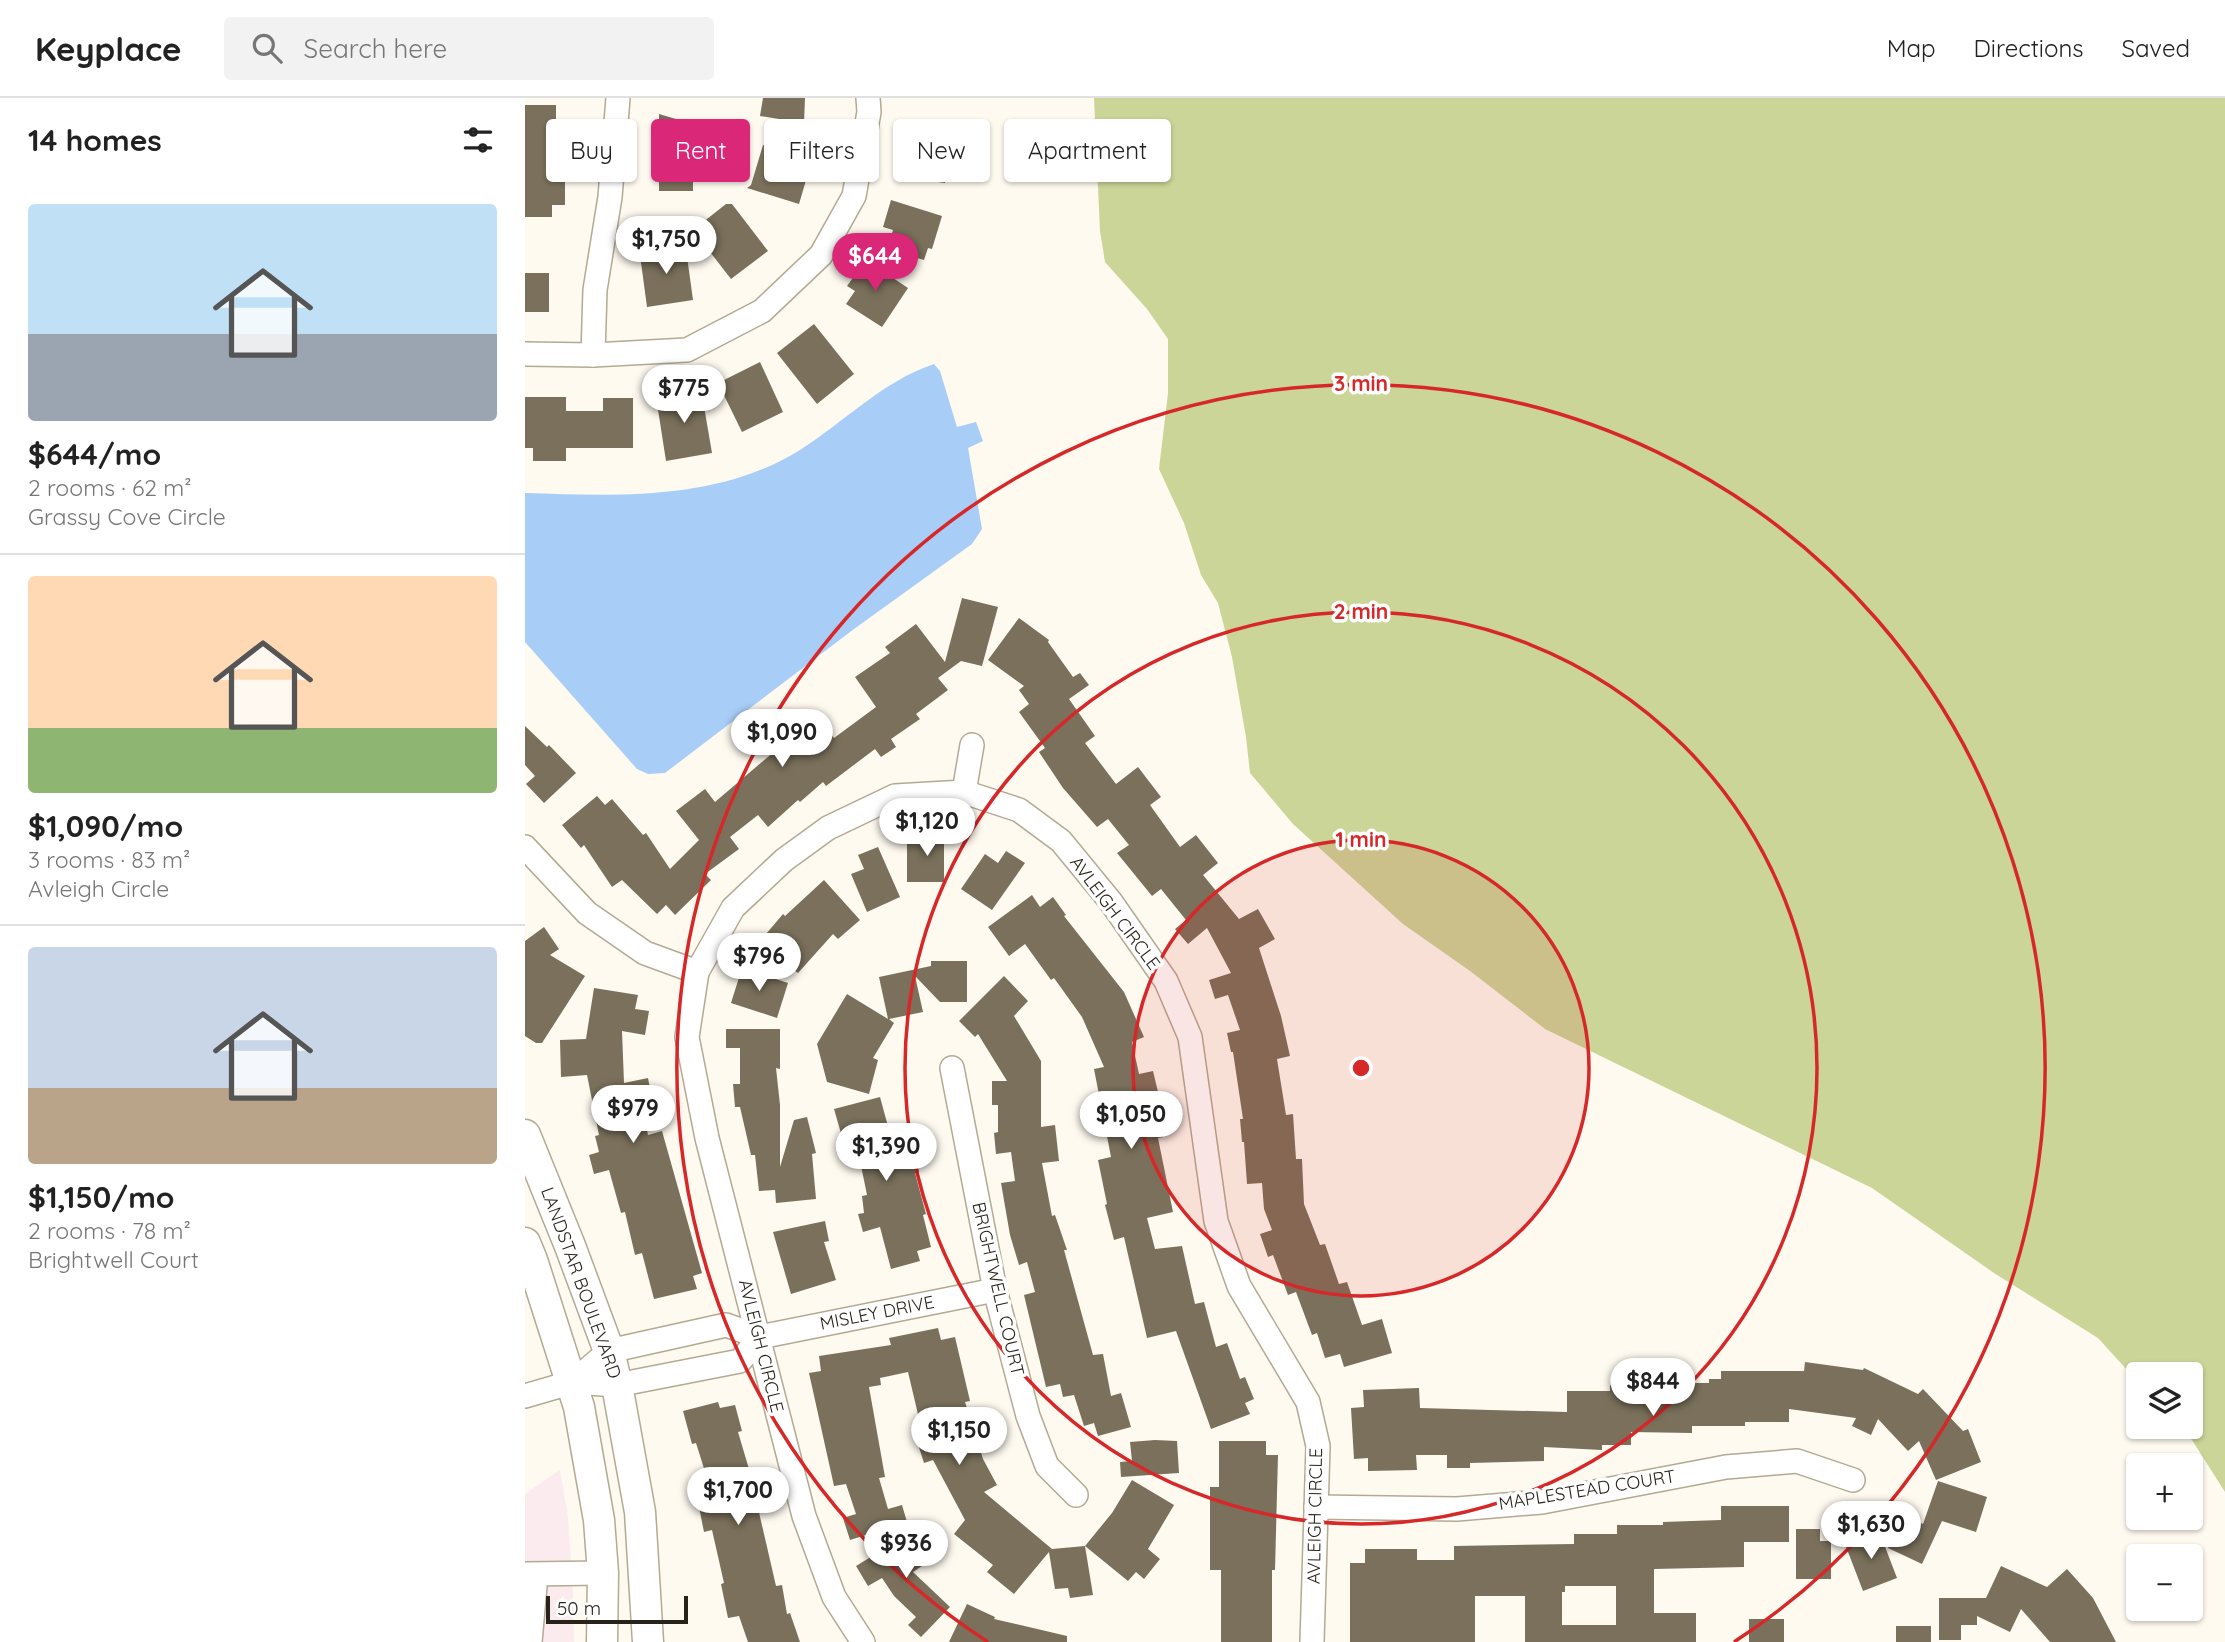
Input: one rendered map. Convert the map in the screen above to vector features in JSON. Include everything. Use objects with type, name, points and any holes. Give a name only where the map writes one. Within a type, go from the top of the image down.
[{"type":"main road","name":"LANDSTAR BOULEVARD","points":[[525,1135],[570,1246],[618,1385],[640,1512],[648,1642]]},
{"type":"main road","points":[[525,1243],[573,1382],[579,1407],[599,1520],[603,1573],[602,1642]]},
{"type":"street","points":[[593,355],[595,290],[610,197],[618,98]]},
{"type":"street","points":[[525,354],[593,355],[687,350],[762,311],[821,255],[854,196],[869,112],[868,98]]},
{"type":"street","points":[[964,792],[972,745]]},
{"type":"street","name":"AVLEIGH CIRCLE","points":[[863,1642],[834,1597],[804,1517],[707,1138],[687,1037],[697,972],[733,908],[784,860],[828,828],[895,796],[964,792],[1019,810],[1061,841],[1111,902],[1166,981],[1190,1037],[1216,1222],[1239,1286],[1308,1402],[1318,1446],[1312,1642]]},
{"type":"street","points":[[525,847],[587,913],[645,953],[697,972]]},
{"type":"street","name":"BRIGHTWELL COURT","points":[[952,1068],[995,1290],[1028,1416],[1047,1466],[1076,1495]]},
{"type":"street","name":"MISLEY DRIVE","points":[[760,1337],[995,1290]]},
{"type":"street","points":[[525,1396],[573,1382],[618,1385],[740,1361],[760,1337],[726,1325],[608,1351],[573,1382]]},
{"type":"street","name":"MAPLESTEAD COURT","points":[[1316,1507],[1457,1509],[1542,1502],[1725,1467],[1797,1461],[1853,1480]]},
{"type":"street","points":[[530,1642],[530,1575],[603,1573]]},
{"type":"shaded area","points":[[560,1470],[568,1517],[574,1642],[525,1642],[525,1494]]},
{"type":"green space","points":[[1094,98],[2225,98],[2225,1492],[2203,1457],[2203,1453],[2191,1439],[2203,1439],[2203,1362],[2126,1362],[2126,1369],[2098,1338],[1994,1273],[1872,1188],[1545,1029],[1403,924],[1293,824],[1250,773],[1232,657],[1218,603],[1201,575],[1184,523],[1159,469],[1168,393],[1168,339],[1147,309],[1105,262],[1100,231],[1098,182],[1171,182],[1171,119],[1095,119]]},
{"type":"water","points":[[934,364],[940,371],[957,427],[976,422],[983,441],[968,448],[982,529],[972,544],[854,629],[665,773],[648,774],[637,769],[525,642],[525,493],[596,495],[667,492],[736,479],[768,467],[800,450],[881,391],[915,371]]},
{"type":"building","points":[[763,98],[805,98],[804,119],[760,116]]},
{"type":"building","points":[[525,105],[556,105],[556,119],[546,119],[546,182],[565,182],[565,205],[552,205],[552,217],[525,217]]},
{"type":"building","points":[[659,114],[676,119],[659,119]]},
{"type":"building","points":[[763,145],[764,182],[806,182],[799,204],[747,188],[751,185]]},
{"type":"building","points":[[659,182],[693,182],[693,191],[659,191]]},
{"type":"building","points":[[891,200],[942,216],[932,249],[928,248],[924,260],[887,249],[893,230],[883,227]]},
{"type":"building","points":[[726,204],[732,204],[768,251],[731,279],[693,230]]},
{"type":"building","points":[[665,242],[666,252],[686,249],[693,300],[647,307],[640,255],[650,253],[649,244]]},
{"type":"building","points":[[866,260],[908,288],[882,327],[846,304],[855,291],[847,286]]},
{"type":"building","points":[[525,273],[549,273],[549,312],[525,312]]},
{"type":"building","points":[[814,324],[854,374],[817,404],[777,353]]},
{"type":"building","points":[[760,362],[783,412],[742,432],[718,383]]},
{"type":"building","points":[[701,389],[712,453],[666,461],[656,397]]},
{"type":"building","points":[[525,397],[566,397],[566,411],[603,411],[603,398],[633,398],[633,448],[566,448],[566,461],[533,461],[533,448],[525,448]]},
{"type":"building","points":[[962,598],[998,607],[982,666],[961,661],[938,678],[948,690],[916,714],[920,719],[891,739],[896,747],[881,757],[875,749],[826,786],[823,782],[800,802],[798,800],[768,827],[758,815],[730,837],[739,849],[705,874],[711,880],[675,915],[666,905],[657,914],[622,880],[612,887],[584,845],[581,848],[562,825],[597,796],[605,805],[612,799],[643,835],[646,833],[670,869],[699,840],[676,811],[705,789],[715,802],[790,738],[786,733],[814,711],[834,738],[876,707],[855,677],[890,653],[885,647],[916,624],[945,662]]},
{"type":"building","points":[[1019,618],[1049,640],[1073,677],[1080,673],[1089,685],[1069,699],[1095,736],[1085,743],[1116,784],[1138,767],[1161,797],[1150,805],[1180,847],[1196,835],[1218,863],[1203,875],[1239,919],[1258,909],[1275,939],[1259,948],[1281,1016],[1290,1056],[1277,1059],[1286,1115],[1293,1114],[1296,1159],[1302,1159],[1304,1204],[1320,1245],[1325,1244],[1339,1284],[1347,1282],[1362,1325],[1382,1319],[1392,1353],[1344,1367],[1340,1354],[1325,1358],[1317,1333],[1312,1335],[1296,1292],[1288,1295],[1273,1255],[1268,1257],[1260,1234],[1272,1230],[1264,1209],[1262,1183],[1247,1184],[1240,1119],[1243,1119],[1233,1052],[1227,1033],[1240,1030],[1228,995],[1215,999],[1209,980],[1231,973],[1207,928],[1188,944],[1175,929],[1186,920],[1161,889],[1152,896],[1117,853],[1129,845],[1108,819],[1097,827],[1063,788],[1039,752],[1045,748],[1019,712],[1029,704],[1019,690],[1024,686],[988,660]]},
{"type":"building","points":[[525,726],[547,747],[549,745],[576,773],[544,803],[526,784],[535,776],[525,765]]},
{"type":"building","points":[[921,831],[944,831],[944,882],[907,882],[907,843],[921,843]]},
{"type":"building","points":[[878,847],[900,897],[867,912],[851,874],[864,869],[858,855]]},
{"type":"building","points":[[1006,851],[1025,863],[992,910],[961,889],[985,854],[998,863]]},
{"type":"building","points":[[824,880],[860,920],[838,939],[833,934],[798,973],[761,940],[783,914],[785,916]]},
{"type":"building","points":[[1032,895],[1040,907],[1053,897],[1066,915],[1064,916],[1124,992],[1144,1037],[1132,1042],[1139,1074],[1153,1071],[1158,1092],[1153,1093],[1163,1137],[1158,1138],[1173,1212],[1147,1218],[1155,1249],[1182,1246],[1195,1304],[1204,1302],[1216,1347],[1227,1343],[1240,1379],[1245,1377],[1254,1399],[1245,1403],[1250,1414],[1211,1429],[1176,1331],[1147,1338],[1124,1237],[1114,1240],[1098,1160],[1111,1157],[1094,1069],[1104,1067],[1082,1017],[1025,944],[1009,956],[988,927]]},
{"type":"building","points":[[544,927],[559,949],[550,955],[585,976],[542,1043],[536,1043],[525,1036],[525,941]]},
{"type":"building","points":[[931,961],[967,961],[967,1002],[940,1002],[915,976],[923,1012],[889,1019],[894,1023],[873,1058],[878,1060],[869,1094],[827,1082],[817,1044],[847,994],[888,1019],[879,977],[931,966]]},
{"type":"building","points":[[742,968],[788,983],[777,1018],[731,1003]]},
{"type":"building","points":[[1004,976],[1028,1001],[1014,1016],[1041,1061],[1041,1127],[1055,1125],[1059,1161],[1042,1163],[1052,1216],[1055,1215],[1067,1250],[1064,1250],[1093,1355],[1103,1354],[1111,1396],[1121,1393],[1131,1427],[1098,1436],[1094,1423],[1084,1426],[1074,1395],[1063,1397],[1060,1384],[1046,1387],[1024,1295],[1035,1292],[1027,1262],[1019,1265],[1010,1235],[1001,1183],[1015,1181],[1011,1152],[996,1154],[994,1133],[998,1132],[998,1105],[992,1105],[992,1081],[1007,1081],[978,1034],[975,1037],[959,1021]]},
{"type":"building","points":[[594,988],[638,995],[635,1009],[649,1011],[645,1035],[622,1031],[624,1083],[648,1078],[652,1099],[641,1101],[648,1135],[662,1131],[702,1273],[693,1276],[697,1289],[654,1299],[642,1253],[635,1255],[625,1212],[621,1213],[609,1170],[594,1174],[589,1155],[599,1152],[595,1136],[599,1135],[587,1075],[561,1077],[560,1040],[586,1039]]},
{"type":"building","points":[[726,1029],[780,1029],[780,1069],[776,1068],[780,1105],[780,1167],[794,1120],[807,1117],[816,1153],[812,1154],[816,1199],[776,1203],[775,1190],[759,1191],[755,1155],[751,1155],[740,1107],[735,1107],[733,1084],[740,1084],[740,1048],[726,1048]]},
{"type":"building","points":[[880,1097],[892,1141],[897,1140],[900,1155],[915,1153],[919,1172],[915,1173],[931,1247],[917,1251],[920,1261],[891,1269],[880,1227],[863,1232],[858,1214],[864,1213],[862,1196],[867,1195],[856,1141],[844,1144],[834,1109]]},
{"type":"building","points":[[825,1221],[829,1241],[824,1242],[836,1280],[791,1294],[773,1232]]},
{"type":"building","points":[[938,1328],[941,1340],[955,1337],[970,1401],[965,1402],[983,1459],[997,1485],[984,1492],[1052,1549],[1085,1546],[1093,1595],[1070,1598],[1068,1588],[1055,1589],[1049,1552],[1014,1594],[987,1572],[993,1565],[954,1534],[965,1520],[933,1460],[924,1463],[913,1429],[921,1427],[908,1372],[880,1378],[881,1385],[869,1387],[885,1477],[879,1478],[888,1509],[902,1505],[907,1522],[850,1540],[843,1518],[856,1514],[846,1484],[834,1486],[809,1373],[821,1371],[819,1356],[891,1345],[889,1338]]},
{"type":"building","points":[[1805,1362],[1864,1368],[1918,1394],[1923,1389],[1963,1431],[1968,1429],[1981,1462],[1936,1480],[1919,1441],[1908,1451],[1878,1419],[1871,1435],[1852,1426],[1856,1418],[1789,1409],[1789,1422],[1745,1422],[1745,1426],[1692,1426],[1692,1433],[1631,1432],[1631,1445],[1602,1445],[1602,1450],[1544,1447],[1544,1461],[1470,1463],[1470,1468],[1447,1468],[1447,1455],[1416,1455],[1417,1470],[1368,1471],[1368,1458],[1354,1459],[1351,1408],[1364,1407],[1363,1390],[1419,1388],[1420,1408],[1567,1412],[1567,1391],[1610,1391],[1610,1385],[1709,1383],[1709,1379],[1721,1379],[1721,1371],[1804,1371]]},
{"type":"building","points":[[718,1402],[720,1408],[735,1405],[742,1431],[738,1432],[776,1586],[782,1585],[787,1614],[790,1613],[800,1642],[748,1642],[739,1616],[728,1618],[721,1584],[724,1583],[712,1530],[704,1532],[697,1497],[712,1494],[696,1443],[692,1444],[683,1411]]},
{"type":"building","points":[[1177,1441],[1179,1473],[1121,1477],[1120,1462],[1132,1461],[1130,1442]]},
{"type":"building","points":[[1219,1441],[1266,1441],[1266,1455],[1278,1455],[1275,1570],[1272,1570],[1272,1642],[1221,1642],[1221,1570],[1210,1570],[1210,1487],[1219,1487]]},
{"type":"building","points":[[1132,1480],[1174,1505],[1148,1549],[1160,1559],[1144,1579],[1136,1572],[1128,1581],[1085,1546],[1112,1513]]},
{"type":"building","points":[[1938,1481],[1987,1497],[1976,1532],[1942,1521],[1922,1564],[1888,1548],[1903,1515],[1923,1524]]},
{"type":"building","points":[[1721,1506],[1789,1506],[1789,1542],[1744,1542],[1744,1567],[1654,1569],[1654,1613],[1696,1613],[1696,1642],[1525,1642],[1525,1596],[1475,1596],[1475,1642],[1350,1642],[1350,1563],[1365,1563],[1365,1549],[1417,1549],[1417,1560],[1454,1560],[1454,1546],[1574,1544],[1574,1534],[1617,1534],[1617,1525],[1663,1525],[1663,1522],[1721,1520]],"holes":[[[1565,1586],[1616,1586],[1616,1625],[1562,1625],[1562,1592],[1565,1592]]]},
{"type":"building","points":[[1796,1529],[1820,1529],[1820,1541],[1831,1541],[1831,1579],[1796,1579]]},
{"type":"building","points":[[913,1531],[931,1560],[913,1572],[950,1607],[921,1637],[908,1625],[916,1617],[894,1596],[882,1578],[868,1586],[856,1566]]},
{"type":"building","points":[[1879,1531],[1897,1578],[1863,1591],[1845,1544]]},
{"type":"building","points":[[2001,1566],[2047,1587],[2067,1569],[2093,1598],[2116,1642],[2050,1642],[2021,1609],[2010,1632],[1977,1616],[1977,1625],[1961,1625],[1961,1640],[1939,1640],[1939,1598],[1986,1598]]},
{"type":"building","points":[[967,1604],[995,1617],[994,1619],[1067,1636],[1067,1642],[949,1642]]},
{"type":"building","points":[[1749,1619],[1784,1619],[1784,1642],[1749,1642]]},
{"type":"building","points":[[1896,1626],[1931,1626],[1931,1642],[1896,1642]]}]
